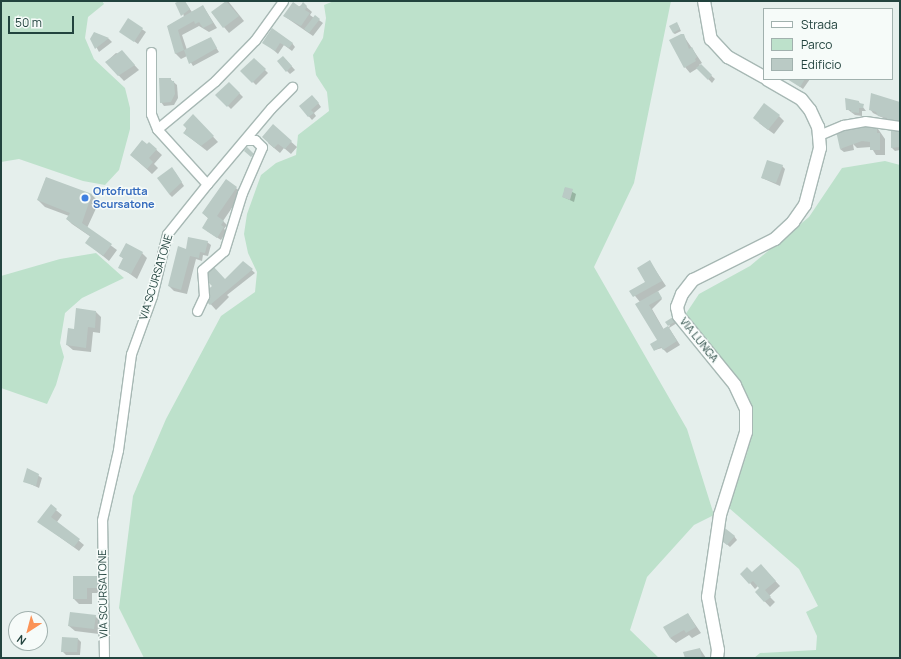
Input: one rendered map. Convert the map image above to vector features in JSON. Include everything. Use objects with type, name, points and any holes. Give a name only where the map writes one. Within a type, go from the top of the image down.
[{"type":"street","points":[[157,129],[214,81],[256,40],[283,1]]},
{"type":"street","points":[[704,1],[711,39],[728,57],[763,76]]},
{"type":"street","points":[[151,52],[151,114],[157,129],[207,184]]},
{"type":"street","name":"VIA LUNGA","points":[[717,658],[718,650],[708,597],[720,515],[746,432],[746,409],[735,385],[679,316],[677,307],[682,294],[693,280],[775,239],[793,222],[805,205],[820,148],[818,126],[810,110],[801,99],[770,80]]},
{"type":"street","name":"VIA SCURSATONE","points":[[104,658],[102,520],[118,450],[131,354],[152,296],[167,234],[271,108],[292,87]]},
{"type":"street","points":[[819,135],[843,125],[866,121],[900,126]]},
{"type":"street","points":[[197,311],[204,296],[202,270],[224,250],[242,193],[262,148],[255,140],[246,140]]},
{"type":"green space","points":[[1,1],[102,1],[104,4],[88,17],[85,38],[94,59],[125,88],[130,108],[130,129],[119,170],[105,185],[83,181],[19,159],[1,162]]},
{"type":"green space","points":[[334,1],[671,1],[634,183],[594,267],[687,429],[714,515],[694,525],[647,577],[630,630],[659,658],[144,658],[119,608],[133,496],[166,419],[221,316],[255,292],[257,272],[248,253],[244,234],[247,214],[261,175],[276,163],[296,155],[298,135],[329,111],[327,92],[316,75],[313,55],[323,38],[326,18],[324,5]]},
{"type":"green space","points":[[885,161],[900,165],[900,658],[754,658],[760,653],[816,650],[817,636],[806,612],[818,606],[799,569],[729,508],[748,450],[746,404],[683,318],[699,294],[750,266],[809,217],[842,168]]},
{"type":"green space","points":[[96,253],[124,278],[82,298],[65,313],[60,343],[64,357],[56,385],[47,404],[1,388],[1,276],[60,259]]},
{"type":"building","points":[[185,1],[190,9],[181,16],[175,3]]},
{"type":"building","points":[[226,1],[239,16],[223,28],[211,12]]},
{"type":"building","points":[[293,2],[300,7],[303,2],[307,6],[305,10],[310,13],[301,26],[283,16]]},
{"type":"building","points":[[203,5],[213,23],[203,28],[199,22],[195,24],[194,21],[178,30],[184,50],[175,54],[167,26]]},
{"type":"building","points":[[315,15],[320,19],[309,33],[304,29]]},
{"type":"building","points":[[128,18],[143,28],[134,42],[119,32]]},
{"type":"building","points":[[677,22],[680,29],[673,33],[669,26]]},
{"type":"building","points":[[272,28],[293,43],[289,48],[280,43],[275,51],[262,43]]},
{"type":"building","points":[[94,32],[109,38],[95,49],[90,39]]},
{"type":"building","points":[[684,34],[689,49],[692,47],[697,57],[695,59],[696,61],[684,68],[669,40]]},
{"type":"building","points":[[211,37],[217,48],[189,64],[184,50]]},
{"type":"building","points":[[122,50],[135,65],[118,76],[105,62]]},
{"type":"building","points":[[283,56],[292,66],[286,72],[277,61]]},
{"type":"building","points":[[254,58],[266,69],[252,83],[240,71]]},
{"type":"building","points":[[701,64],[712,75],[708,80],[696,68]]},
{"type":"building","points":[[159,78],[171,78],[171,81],[174,81],[175,94],[171,102],[160,103]]},
{"type":"building","points":[[789,80],[804,80],[800,87]]},
{"type":"building","points":[[229,82],[240,93],[227,107],[215,95]]},
{"type":"building","points":[[871,93],[900,102],[900,124],[887,121],[887,118],[878,116],[876,112],[869,110]]},
{"type":"building","points":[[312,95],[319,103],[311,110],[314,113],[308,117],[299,106]]},
{"type":"building","points":[[845,98],[859,101],[859,103],[864,104],[863,108],[859,108],[859,113],[846,110]]},
{"type":"building","points":[[764,103],[780,115],[768,130],[753,118]]},
{"type":"building","points":[[193,114],[214,136],[201,146],[183,133],[187,129],[183,125]]},
{"type":"building","points":[[273,124],[292,141],[285,149],[278,144],[274,148],[262,137]]},
{"type":"building","points":[[862,124],[877,125],[877,133],[880,133],[880,150],[870,150],[870,142],[862,141],[840,149],[836,131]]},
{"type":"building","points":[[891,126],[900,128],[900,147],[891,148]]},
{"type":"building","points":[[142,140],[147,144],[149,142],[157,149],[149,158],[153,162],[147,169],[130,155]]},
{"type":"building","points":[[247,147],[254,154],[251,157],[244,151]]},
{"type":"building","points":[[767,160],[783,165],[776,183],[761,178]]},
{"type":"building","points":[[172,167],[182,182],[169,194],[157,178]]},
{"type":"building","points":[[46,177],[92,194],[82,223],[112,244],[103,256],[85,243],[90,236],[66,219],[70,213],[37,200]]},
{"type":"building","points":[[226,179],[237,187],[217,216],[224,221],[221,225],[224,227],[217,238],[202,228],[208,218],[202,213]]},
{"type":"building","points":[[565,187],[573,189],[570,200],[562,197]]},
{"type":"building","points":[[188,237],[208,241],[205,253],[200,252],[199,258],[190,256],[181,290],[168,286],[178,246],[186,249]]},
{"type":"building","points":[[126,243],[143,252],[131,274],[118,268],[123,258],[119,256]]},
{"type":"building","points":[[650,260],[662,281],[633,297],[629,291],[645,282],[637,268]]},
{"type":"building","points":[[243,261],[253,269],[210,305],[204,299],[209,295],[205,292],[212,286],[205,279],[207,276],[204,273],[212,265],[225,279]]},
{"type":"building","points":[[658,291],[662,298],[649,305],[663,329],[668,326],[677,341],[663,350],[661,347],[654,351],[650,344],[657,340],[635,304]]},
{"type":"building","points":[[76,308],[96,311],[95,328],[88,327],[86,348],[66,345],[68,328],[74,329]]},
{"type":"building","points":[[673,317],[676,321],[668,326],[665,322]]},
{"type":"building","points":[[27,468],[39,474],[36,486],[23,482]]},
{"type":"building","points":[[51,504],[57,509],[51,517],[80,539],[74,547],[37,522]]},
{"type":"building","points":[[721,525],[735,536],[727,545],[719,539]]},
{"type":"building","points":[[761,564],[776,581],[765,590],[771,597],[764,602],[755,592],[759,588],[753,581],[749,584],[740,574],[747,567],[752,572]]},
{"type":"building","points":[[73,576],[100,576],[100,588],[87,588],[87,599],[73,599]]},
{"type":"building","points":[[70,612],[96,615],[94,629],[68,626]]},
{"type":"building","points":[[688,613],[696,627],[686,633],[684,630],[670,638],[663,627]]},
{"type":"building","points":[[62,637],[78,638],[77,652],[61,652]]},
{"type":"building","points":[[700,648],[702,658],[685,658],[683,652]]},
{"type":"place","name":"Ortofrutta Scursatone","points":[[85,198]]}]
